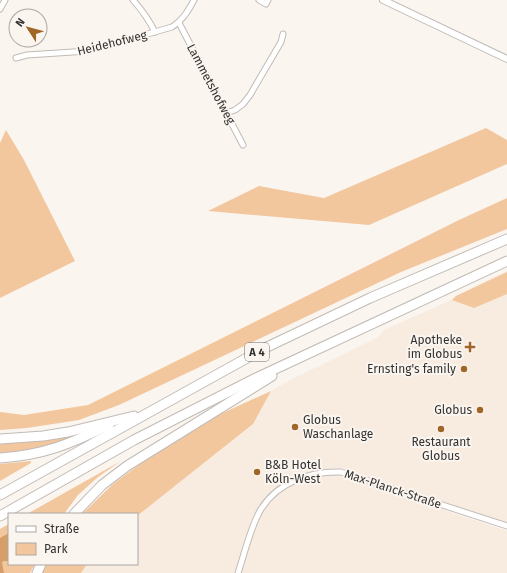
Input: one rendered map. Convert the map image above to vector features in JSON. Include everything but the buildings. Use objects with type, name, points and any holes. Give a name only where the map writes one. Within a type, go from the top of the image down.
[{"type":"highway","name":"A 4","points":[[0,495],[265,348],[370,298],[507,239]]},
{"type":"highway","name":"A 4","points":[[0,516],[134,440],[256,378],[507,261]]},
{"type":"highway","points":[[75,513],[102,485],[133,461],[301,357]]},
{"type":"highway","points":[[0,439],[43,436],[118,421],[147,413]]},
{"type":"highway","points":[[0,458],[36,454],[59,448],[118,421]]},
{"type":"street","points":[[0,9],[4,0]]},
{"type":"street","points":[[133,0],[149,20],[155,32]]},
{"type":"street","points":[[179,23],[194,0]]},
{"type":"street","points":[[259,0],[266,4],[268,0]]},
{"type":"street","points":[[383,0],[507,59]]},
{"type":"street","name":"Heidehofweg","points":[[16,58],[27,55],[88,51],[172,27],[179,23]]},
{"type":"street","name":"Lammetshofweg","points":[[179,23],[243,145]]},
{"type":"street","points":[[226,113],[239,107],[250,94],[281,42],[283,34]]},
{"type":"street","name":"Max-Planck-Straße","points":[[238,573],[255,522],[262,509],[271,497],[284,487],[297,479],[312,474],[341,472],[507,526]]},
{"type":"shaded area","points":[[507,271],[507,523],[342,468],[320,469],[507,531],[507,573],[81,573],[86,565],[138,565],[138,515],[253,424],[271,391],[290,380],[377,338],[384,330],[451,300],[456,296]]},
{"type":"shaded area","points":[[8,534],[8,561],[3,561],[2,563],[4,573],[0,573],[0,538]]},
{"type":"green space","points":[[486,128],[507,140],[507,164],[369,225],[208,211],[259,186],[324,198]]},
{"type":"green space","points":[[6,130],[24,160],[75,261],[0,298],[0,143]]},
{"type":"green space","points":[[507,198],[507,229],[401,272],[119,405],[79,420],[27,428],[0,430],[0,412],[24,415],[88,405],[459,220]]},
{"type":"green space","points":[[507,272],[507,294],[474,308],[452,300],[456,296]]},
{"type":"green space","points":[[271,391],[253,424],[138,515],[138,513],[83,513],[113,484],[155,453],[203,422]]},
{"type":"green space","points":[[72,435],[74,437],[43,449],[0,455],[0,442]]},
{"type":"green space","points":[[31,461],[31,463],[0,481],[0,464]]},
{"type":"green space","points":[[121,461],[98,477],[78,495],[65,513],[29,513]]},
{"type":"green space","points":[[8,525],[8,565],[34,565],[30,573],[0,573],[0,529]]},
{"type":"green space","points":[[46,565],[86,565],[81,573],[42,573]]},
{"type":"place","name":"Apotheke im Globus","points":[[470,347]]},
{"type":"place","name":"Ernsting's family","points":[[464,369]]},
{"type":"place","name":"Globus","points":[[480,410]]},
{"type":"place","name":"Globus Waschanlage","points":[[295,427]]},
{"type":"place","name":"Restaurant Globus","points":[[441,429]]},
{"type":"place","name":"B&B Hotel Köln-West","points":[[257,472]]}]
